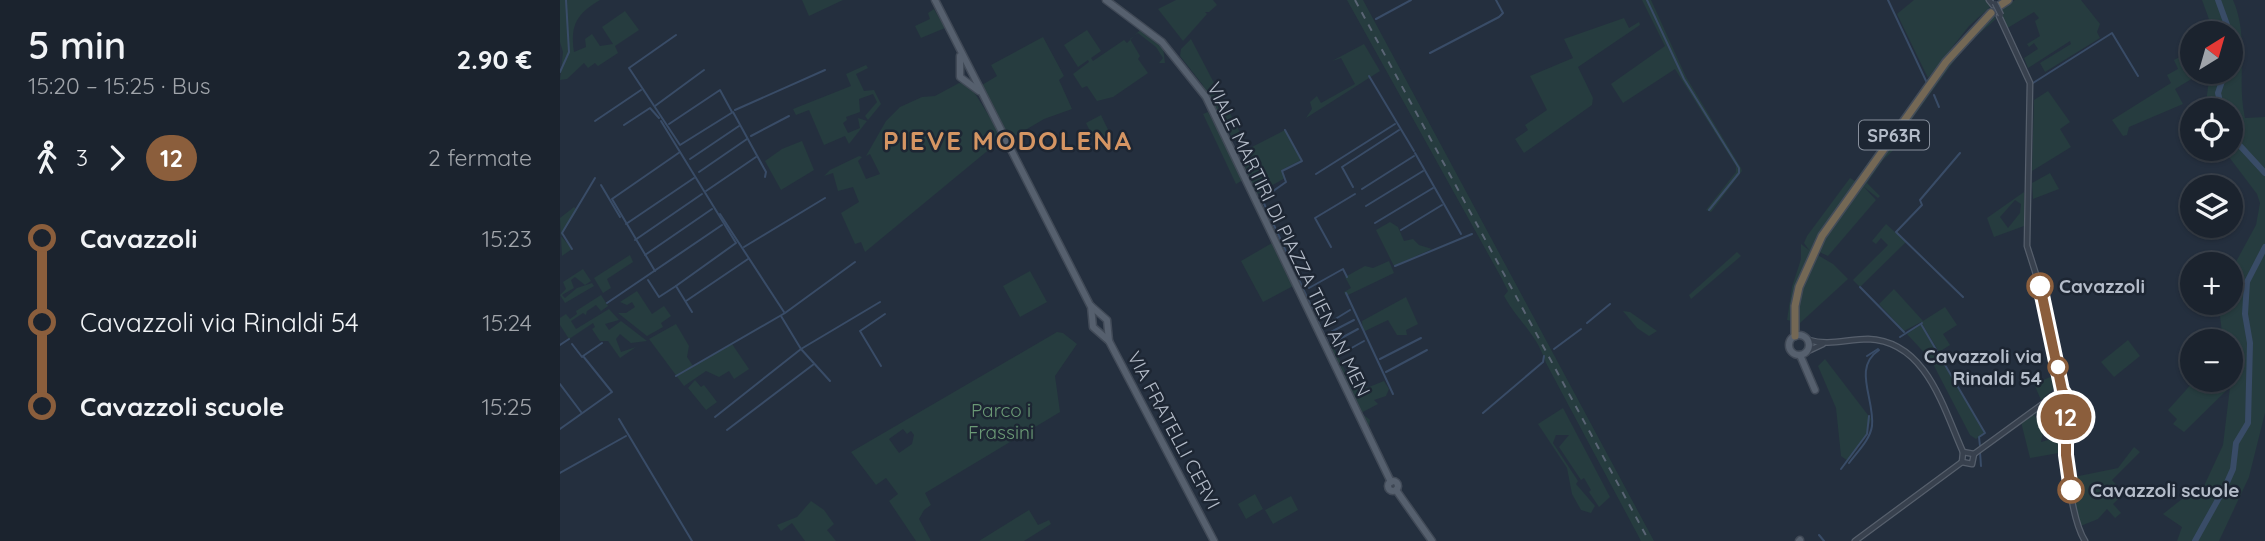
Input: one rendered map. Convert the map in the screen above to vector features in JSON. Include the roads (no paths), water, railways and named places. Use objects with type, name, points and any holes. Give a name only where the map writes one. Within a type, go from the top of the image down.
[{"type":"highway","name":"SP63R","points":[[1798,335],[1797,294],[1813,251],[1858,184],[1966,36],[1995,7],[2008,0]]},
{"type":"main road","name":"VIA FRATELLI CERVI","points":[[935,0],[967,71],[985,98],[1090,304],[1107,320],[1110,341],[1213,541]]},
{"type":"main road","name":"VIALE MARTIRI DI PIAZZA TIEN AN MEN","points":[[1106,0],[1163,42],[1207,99],[1391,482],[1397,483],[1396,490],[1432,541]]},
{"type":"main road","name":"VIA FRATELLI CERVI","points":[[967,71],[960,77],[985,98]]},
{"type":"main road","name":"VIA FRATELLI CERVI","points":[[1090,304],[1093,327],[1110,341]]},
{"type":"main road","points":[[1093,319],[1100,315]]},
{"type":"main road","points":[[1098,331],[1107,327]]},
{"type":"main road","points":[[1800,355],[1808,351],[1809,340],[1798,335],[1789,346],[1792,352],[1800,355],[1815,390]]},
{"type":"street","points":[[1995,7],[2030,83],[2028,246],[2047,309],[2061,383],[2059,396],[2065,410],[2067,468],[2078,527],[2085,541]]},
{"type":"street","points":[[1809,340],[1824,344]]},
{"type":"street","points":[[1808,351],[1824,344],[1876,340],[1904,351],[1929,378],[1963,452],[1962,463]]},
{"type":"street","points":[[1855,541],[1962,463],[1972,464],[1974,454],[2042,403],[2059,396]]},
{"type":"street","points":[[1963,452],[1974,454]]},
{"type":"waterway","points":[[560,72],[569,52],[566,0]]},
{"type":"waterway","points":[[1376,19],[1411,0]]},
{"type":"waterway","points":[[1430,53],[1499,17],[1503,13],[1496,0]]},
{"type":"waterway","points":[[1647,0],[1684,79],[1739,168],[1739,173],[1709,210]]},
{"type":"waterway","points":[[1888,0],[1927,83]]},
{"type":"waterway","points":[[2218,0],[2226,21]]},
{"type":"waterway","points":[[2033,83],[2112,33],[2138,76]]},
{"type":"waterway","points":[[676,35],[629,68],[680,145],[733,112],[766,172],[765,177]]},
{"type":"waterway","points":[[655,106],[704,70]]},
{"type":"waterway","points":[[735,110],[825,70]]},
{"type":"waterway","points":[[1369,76],[1414,151]]},
{"type":"waterway","points":[[2219,98],[2221,84]]},
{"type":"waterway","points":[[595,121],[641,90]]},
{"type":"waterway","points":[[669,124],[720,90],[732,112]]},
{"type":"waterway","points":[[1934,95],[1939,107]]},
{"type":"waterway","points":[[624,125],[650,108],[659,118]]},
{"type":"waterway","points":[[751,136],[789,116]]},
{"type":"waterway","points":[[661,121],[736,243],[676,286],[692,312]]},
{"type":"waterway","points":[[1316,174],[1395,124]]},
{"type":"waterway","points":[[690,159],[739,126]]},
{"type":"waterway","points":[[1285,130],[1302,161],[1282,171],[1286,182],[1262,199],[1327,341]]},
{"type":"waterway","points":[[1353,187],[1342,167],[1399,130]]},
{"type":"waterway","points":[[699,172],[747,139]]},
{"type":"waterway","points":[[2243,149],[2265,173]]},
{"type":"waterway","points":[[655,271],[612,199],[680,152]]},
{"type":"waterway","points":[[1415,153],[1461,234]]},
{"type":"waterway","points":[[1960,153],[1920,200],[1922,205],[1896,232],[1963,297]]},
{"type":"waterway","points":[[1362,189],[1414,156]]},
{"type":"waterway","points":[[706,191],[756,157]]},
{"type":"waterway","points":[[1366,206],[1423,171]]},
{"type":"waterway","points":[[572,249],[562,233],[595,178]]},
{"type":"waterway","points":[[626,224],[694,178]]},
{"type":"waterway","points":[[601,185],[620,217]]},
{"type":"waterway","points":[[1375,223],[1433,188]]},
{"type":"waterway","points":[[635,240],[702,194]]},
{"type":"waterway","points":[[1331,247],[1315,218],[1355,194]]},
{"type":"waterway","points":[[744,247],[825,198]]},
{"type":"waterway","points":[[1401,230],[1442,205]]},
{"type":"waterway","points":[[645,255],[712,209]]},
{"type":"waterway","points":[[720,214],[784,312]]},
{"type":"waterway","points":[[607,303],[722,225]]},
{"type":"waterway","points":[[1395,266],[1472,234]]},
{"type":"waterway","points":[[2195,541],[2225,487],[2233,469],[2236,443],[2248,423],[2250,343],[2245,314],[2247,282],[2265,247]]},
{"type":"waterway","points":[[686,301],[748,259]]},
{"type":"waterway","points":[[676,376],[785,313],[855,262]]},
{"type":"waterway","points":[[1309,288],[1343,269],[1347,277]]},
{"type":"waterway","points":[[648,280],[659,297],[676,286]]},
{"type":"waterway","points":[[1860,287],[1904,332]]},
{"type":"waterway","points":[[1346,293],[1393,394]]},
{"type":"waterway","points":[[781,316],[801,349],[880,302]]},
{"type":"waterway","points":[[1587,323],[1610,304]]},
{"type":"waterway","points":[[1324,326],[1350,310]]},
{"type":"waterway","points":[[881,366],[860,331],[885,314]]},
{"type":"waterway","points":[[1329,333],[1354,320]]},
{"type":"waterway","points":[[1900,337],[1922,323]]},
{"type":"waterway","points":[[1921,324],[1985,433],[1979,437],[1980,446]]},
{"type":"waterway","points":[[1334,342],[1358,329]]},
{"type":"waterway","points":[[1554,349],[1581,329]]},
{"type":"waterway","points":[[1380,359],[1421,338]]},
{"type":"waterway","points":[[560,345],[569,339]]},
{"type":"waterway","points":[[1339,355],[1364,341]]},
{"type":"waterway","points":[[560,429],[612,392],[583,356],[602,343]]},
{"type":"waterway","points":[[572,344],[582,357]]},
{"type":"waterway","points":[[715,417],[801,349],[830,381]]},
{"type":"waterway","points":[[1867,356],[1878,349]]},
{"type":"waterway","points":[[1386,372],[1427,350]]},
{"type":"waterway","points":[[1849,463],[1871,431],[1872,416],[1866,375],[1871,357],[1879,350]]},
{"type":"waterway","points":[[1483,413],[1543,362],[1544,356]]},
{"type":"waterway","points":[[727,430],[814,364]]},
{"type":"waterway","points":[[560,384],[581,412]]},
{"type":"waterway","points":[[1841,469],[1867,434],[1869,416]]},
{"type":"waterway","points":[[619,419],[692,541]]},
{"type":"waterway","points":[[560,473],[626,436]]},
{"type":"waterway","points":[[1980,452],[1981,466]]},
{"type":"waterway","points":[[1819,535],[1824,541]]},
{"type":"railway","points":[[1355,0],[1649,541]]},
{"type":"place","name":"Cavazzoli","points":[[2040,286]]},
{"type":"place","name":"Cavazzoli via Rinaldi 54","points":[[2058,367]]},
{"type":"place","name":"Cavazzoli scuole","points":[[2071,490]]},
{"type":"district","name":"PIEVE MODOLENA","points":[[1008,140]]},
{"type":"park label","name":"Parco i Frassini","points":[[1001,421]]}]
